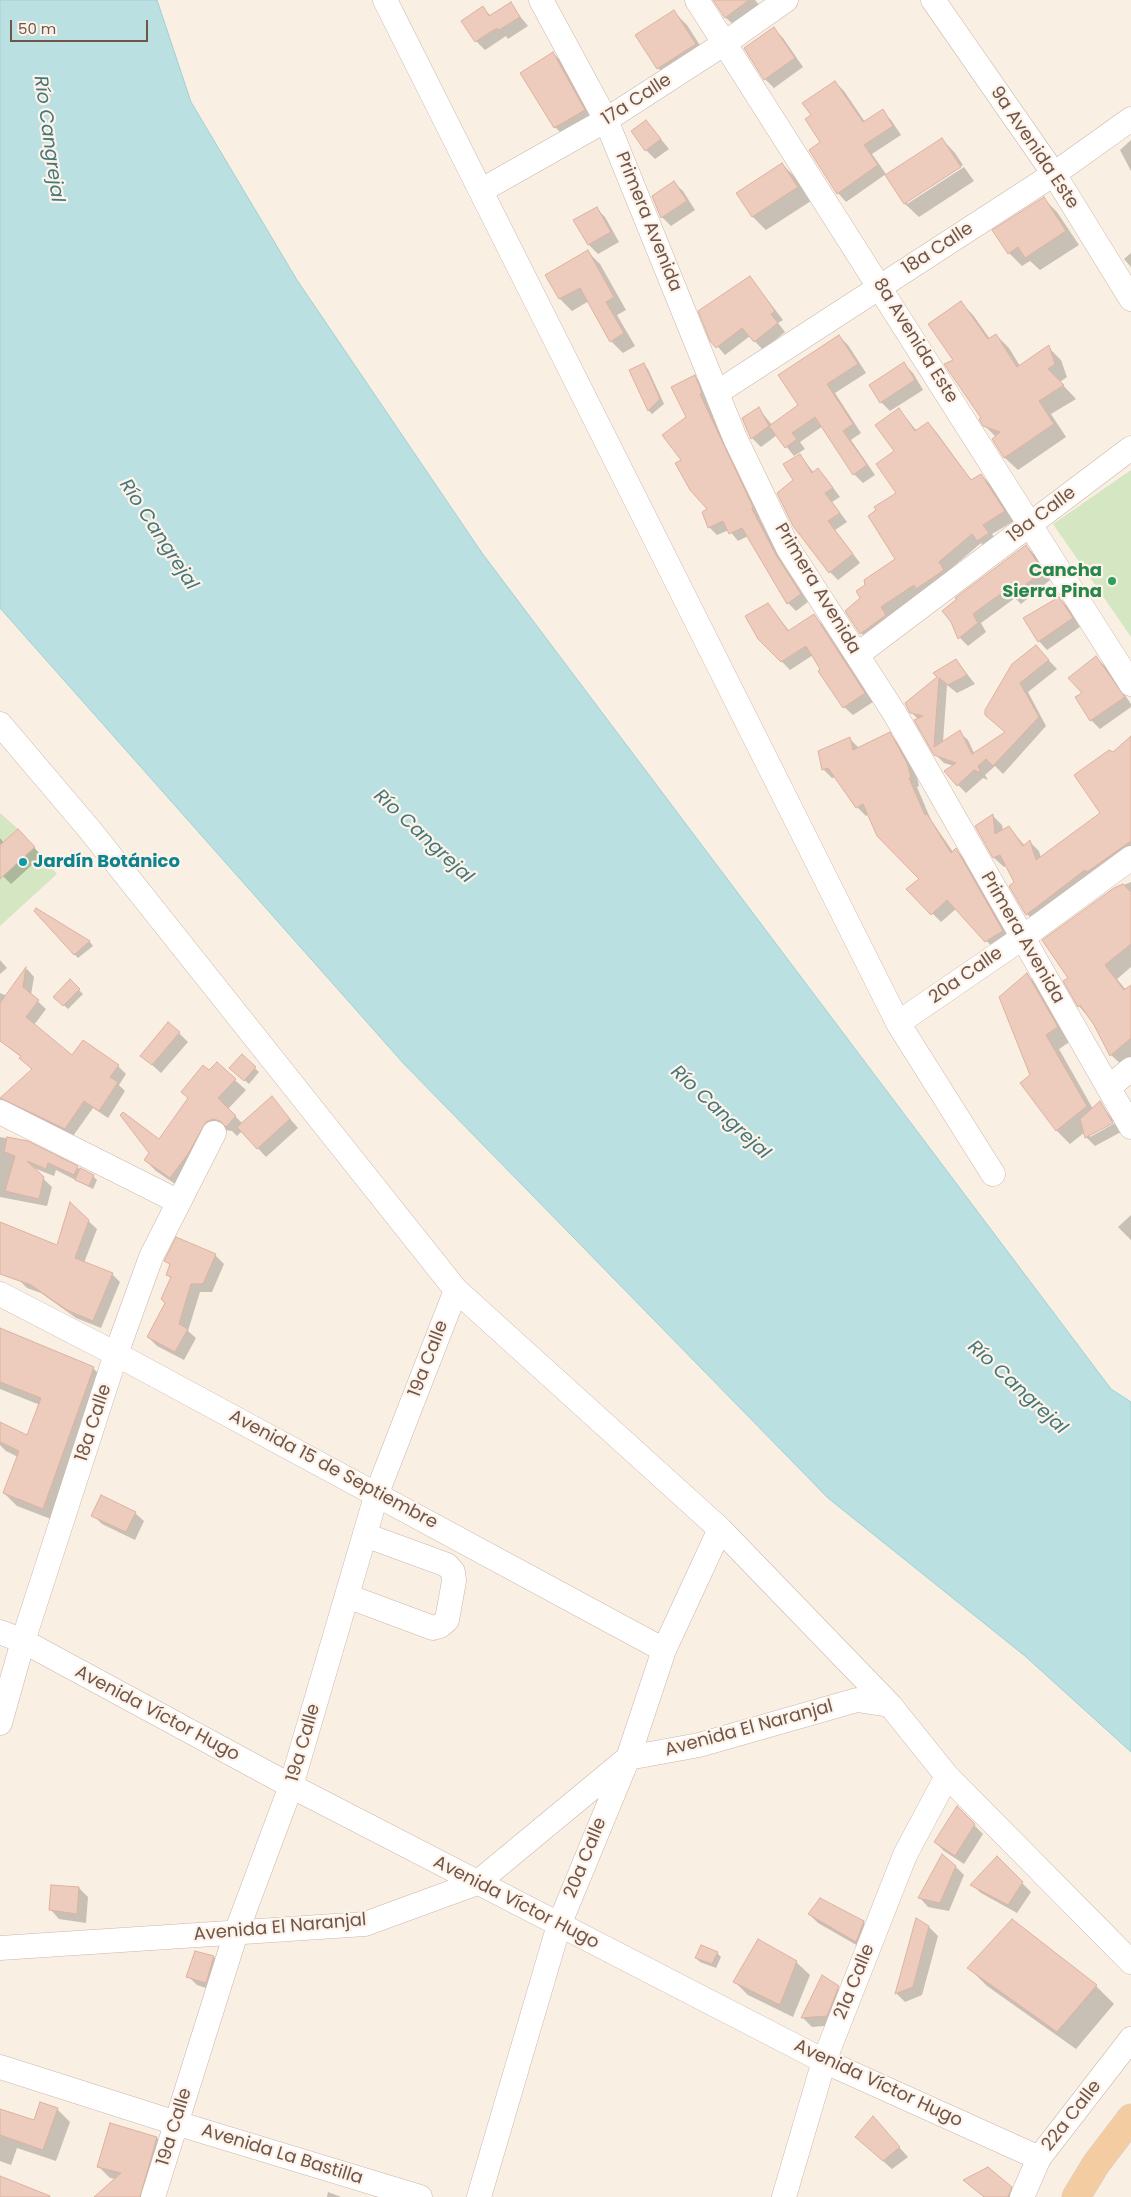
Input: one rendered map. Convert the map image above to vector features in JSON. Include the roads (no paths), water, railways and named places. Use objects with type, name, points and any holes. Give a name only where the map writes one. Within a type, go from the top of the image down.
[{"type":"main road","points":[[1076,2197],[1096,2164],[1131,2118]]},
{"type":"main road","points":[[1054,2197],[1096,2164]]},
{"type":"street","points":[[385,0],[482,190],[898,1023],[993,1174]]},
{"type":"street","name":"Primera Avenida","points":[[541,0],[606,120],[718,392],[735,438],[788,548],[895,714],[1131,1127]]},
{"type":"street","name":"8a Avenida Este","points":[[697,0],[1131,684]]},
{"type":"street","name":"17a Calle","points":[[482,190],[606,120],[725,43],[786,0]]},
{"type":"street","name":"9a Avenida Este","points":[[933,0],[1054,174],[1131,299]]},
{"type":"street","name":"18a Calle","points":[[718,392],[1054,174],[1131,119]]},
{"type":"street","name":"19a Calle","points":[[857,654],[1131,448]]},
{"type":"street","points":[[4,735],[90,830],[456,1290],[720,1529],[890,1705],[947,1776],[1131,1962]]},
{"type":"street","name":"20a Calle","points":[[898,1023],[1022,938],[1131,858]]},
{"type":"street","points":[[1109,1087],[1131,1069]]},
{"type":"street","points":[[0,1112],[179,1202]]},
{"type":"street","name":"18a Calle","points":[[0,1723],[23,1641],[116,1354],[151,1257],[214,1133]]},
{"type":"street","name":"19a Calle","points":[[153,2197],[236,1933],[291,1786],[377,1493],[456,1290]]},
{"type":"street","name":"Avenida 15 de Septiembre","points":[[0,1294],[377,1493],[664,1650]]},
{"type":"street","name":"20a Calle","points":[[479,2197],[559,1925],[628,1758],[664,1650],[720,1529]]},
{"type":"street","points":[[347,1596],[433,1628],[440,1626],[447,1620],[454,1581],[453,1572],[447,1565],[365,1535]]},
{"type":"street","points":[[453,1572],[482,1550]]},
{"type":"street","name":"Avenida Víctor Hugo","points":[[0,1632],[23,1641],[291,1786],[824,2061],[1039,2158]]},
{"type":"street","name":"Avenida El Naranjal","points":[[0,1948],[365,1924],[477,1883],[628,1758],[699,1745],[857,1700],[890,1705]]},
{"type":"street","name":"21a Calle","points":[[784,2197],[824,2061],[905,1856],[947,1776]]},
{"type":"street","name":"22a Calle","points":[[1022,2197],[1039,2158],[1131,2040]]},
{"type":"street","name":"Avenida La Bastilla","points":[[0,2067],[420,2197]]},
{"type":"water","name":"Río Cangrejal","points":[[0,0],[157,0],[191,102],[297,280],[482,553],[1111,1389],[1131,1402],[1131,1752],[1025,1656],[828,1498],[404,1064],[0,608]]},
{"type":"place","name":"Cancha Sierra Pina","points":[[1112,581]]},
{"type":"place","name":"Jardín Botánico","points":[[23,862]]}]
